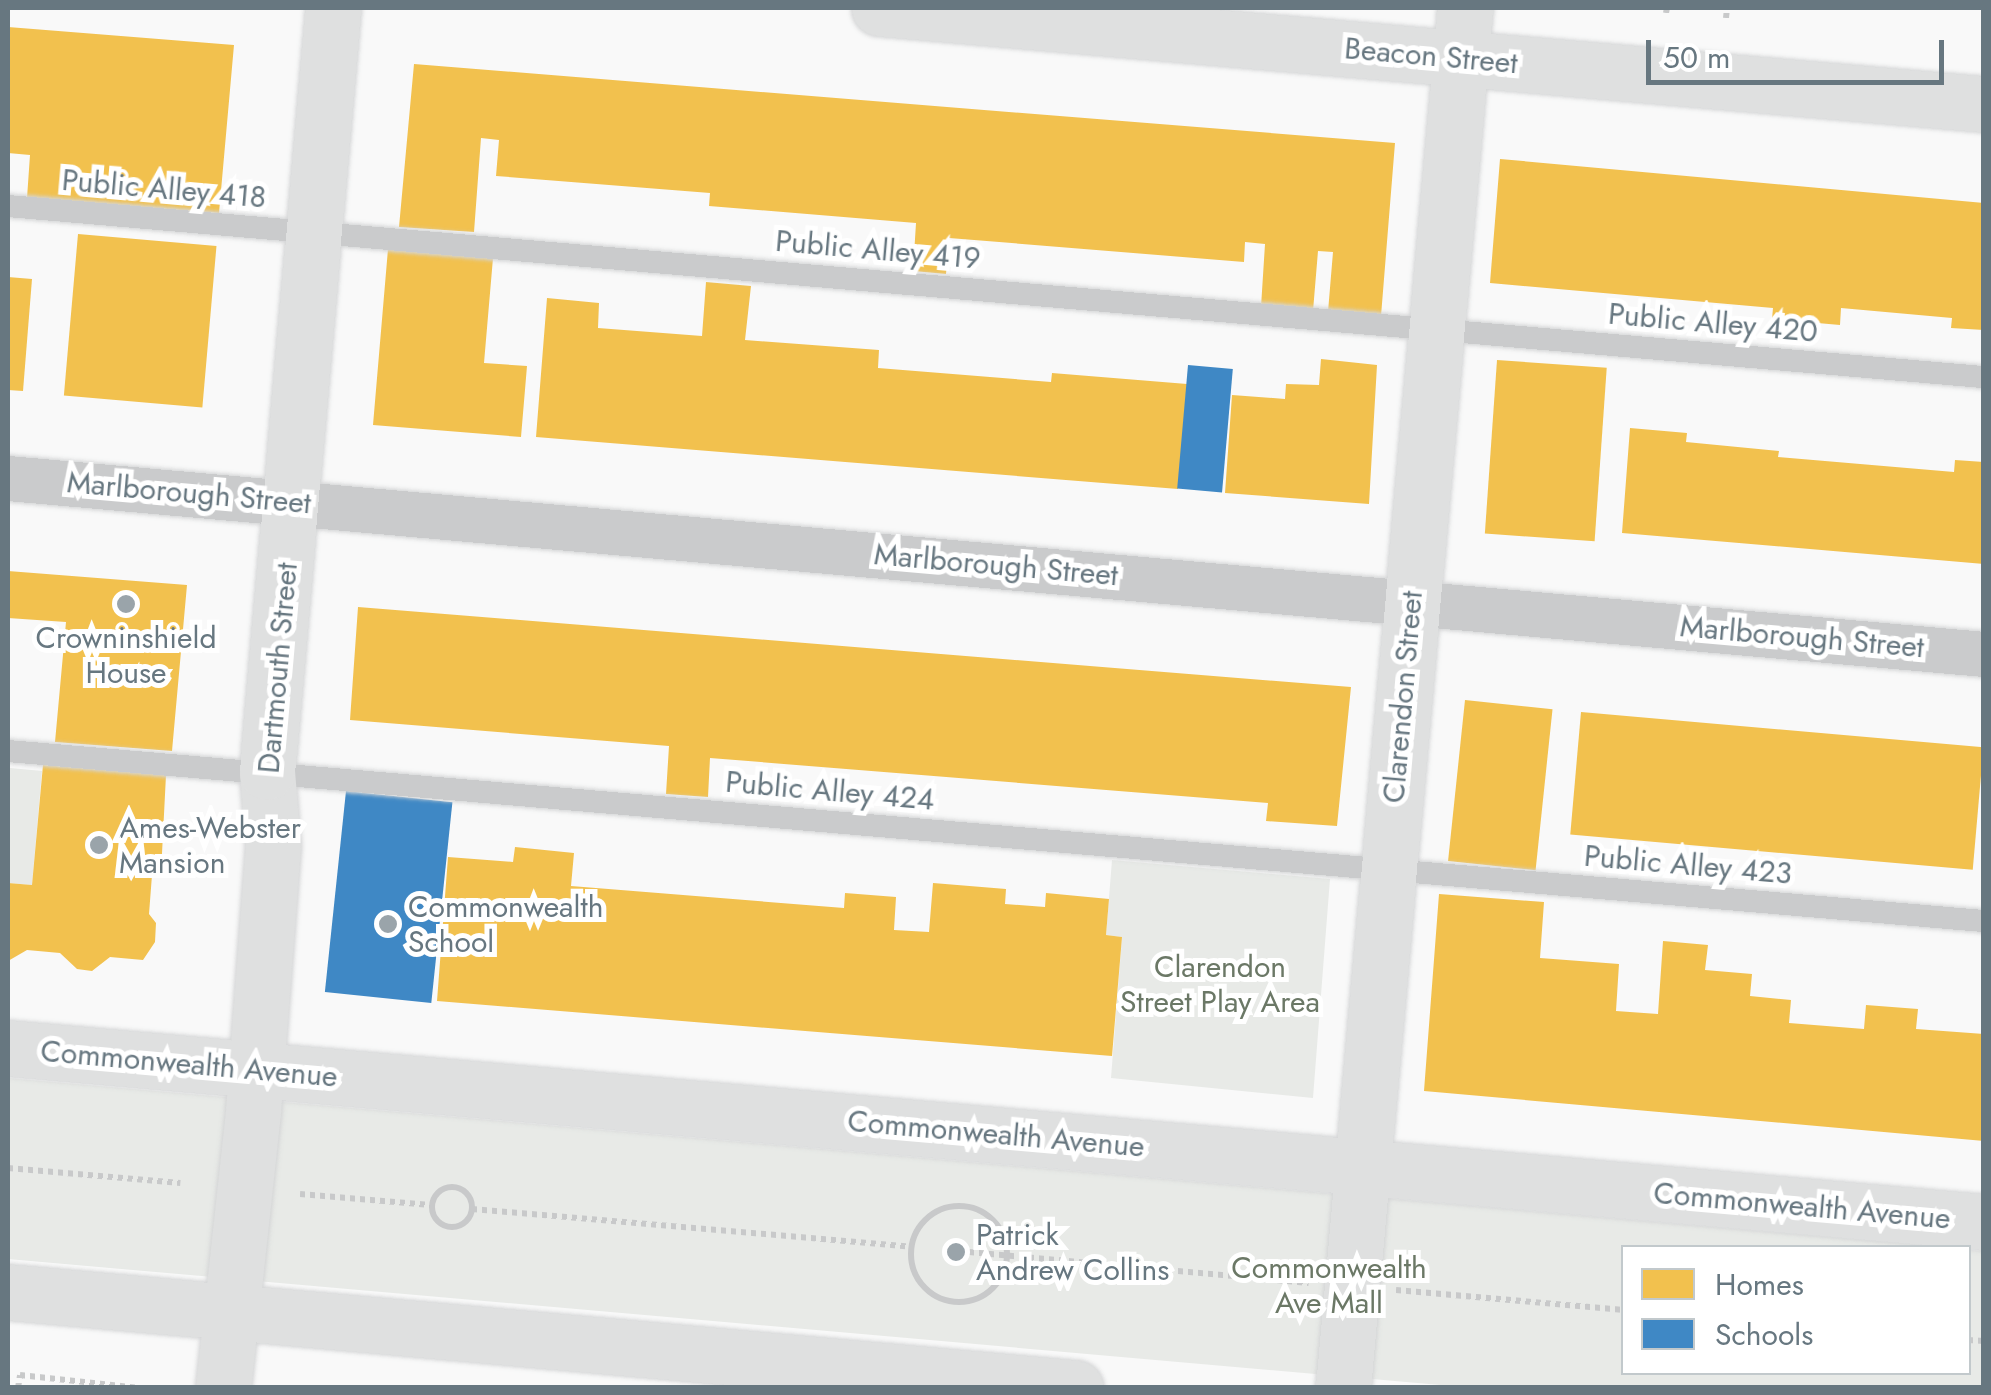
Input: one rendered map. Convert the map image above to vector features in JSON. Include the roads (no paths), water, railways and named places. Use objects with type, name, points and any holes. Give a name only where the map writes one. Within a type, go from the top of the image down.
[{"type":"main road","name":"Dartmouth Street","points":[[223,1388],[233,1314],[274,846],[267,772],[294,502],[333,8]]},
{"type":"main road","name":"Beacon Street","points":[[878,8],[1463,33],[1984,104]]},
{"type":"main road","name":"Clarendon Street","points":[[1343,1388],[1463,33]]},
{"type":"main road","name":"Commonwealth Avenue","points":[[8,1048],[1984,1222]]},
{"type":"main road","points":[[8,1292],[1076,1388]]},
{"type":"street","name":"Marlborough Street","points":[[8,478],[1984,654]]},
{"type":"lane","name":"Public Alley 418","points":[[8,206],[315,232]]},
{"type":"lane","name":"Public Alley 419","points":[[315,232],[1436,329]]},
{"type":"lane","name":"Public Alley 420","points":[[1436,329],[1984,378]]},
{"type":"lane","name":"Public Alley 424","points":[[8,751],[1388,869]]},
{"type":"lane","name":"Public Alley 423","points":[[1388,869],[1984,921]]},
{"type":"place","name":"Crowninshield House","points":[[126,604]]},
{"type":"place","name":"Ames-Webster Mansion","points":[[99,845]]},
{"type":"place","name":"Commonwealth School","points":[[388,924]]},
{"type":"place","name":"Patrick Andrew Collins","points":[[956,1252]]},
{"type":"park label","name":"Clarendon Street Play Area","points":[[1220,984]]},
{"type":"park label","name":"Commonwealth Ave Mall","points":[[1329,1285]]}]
